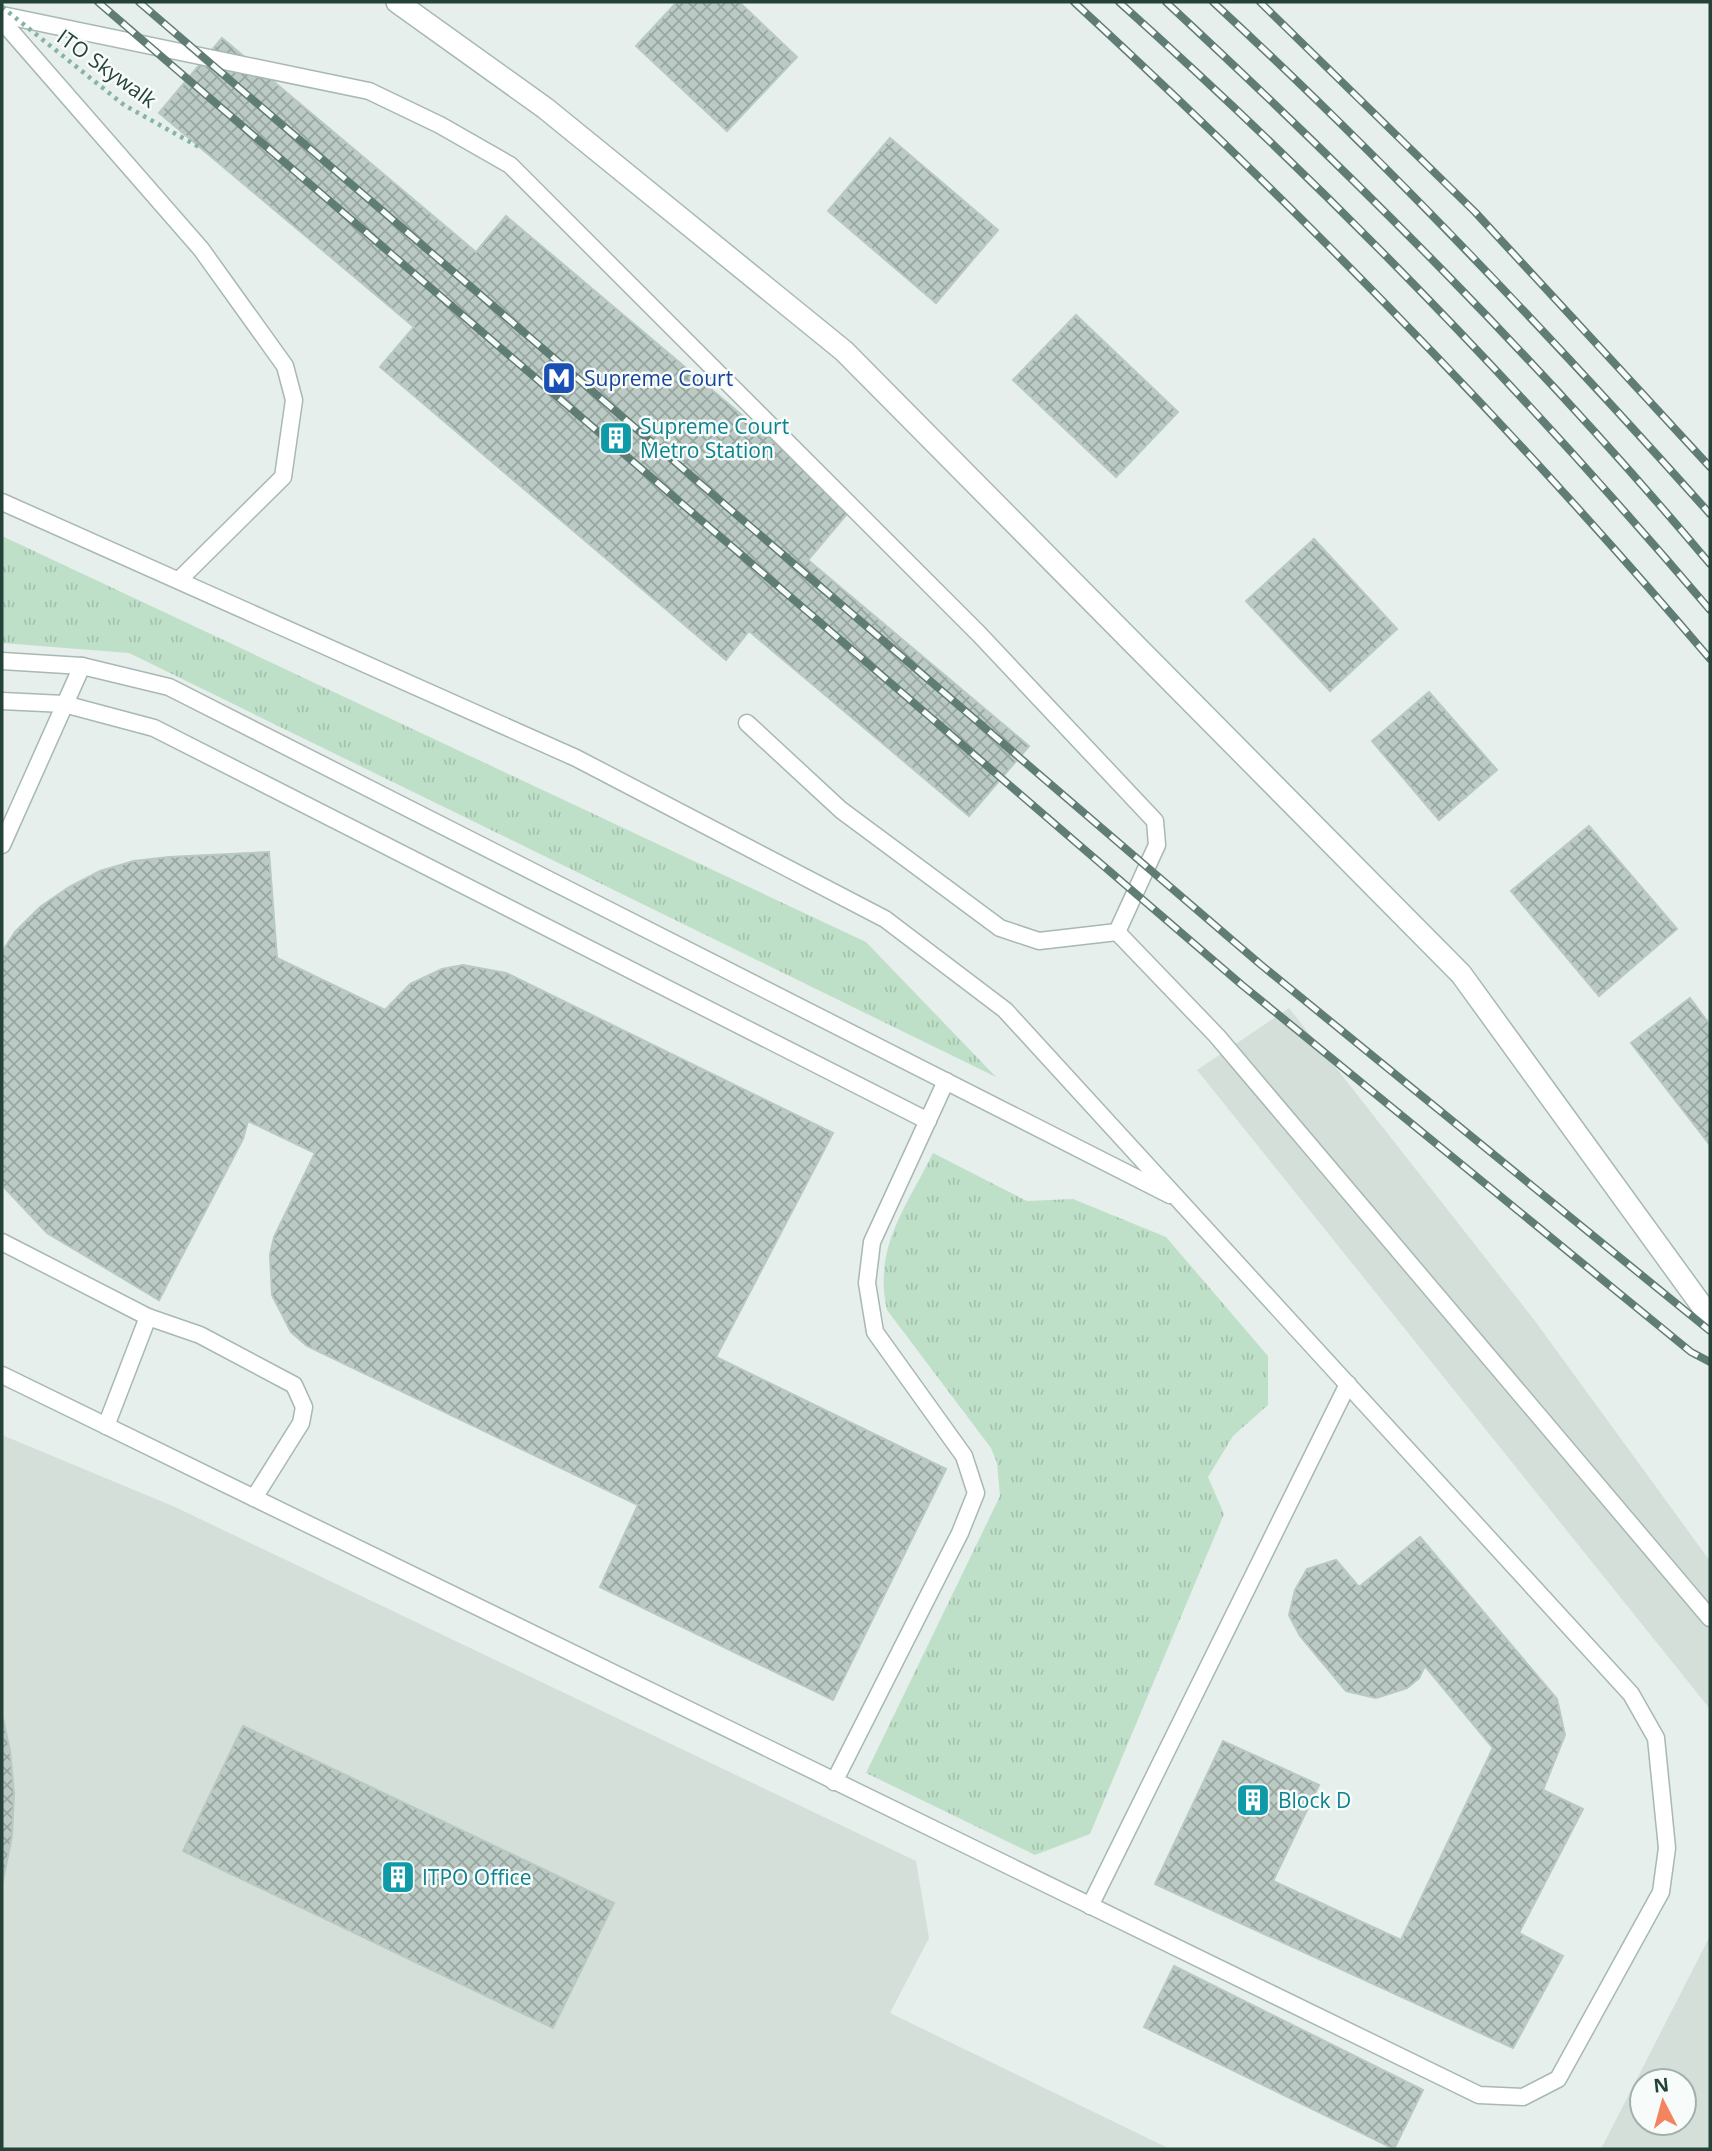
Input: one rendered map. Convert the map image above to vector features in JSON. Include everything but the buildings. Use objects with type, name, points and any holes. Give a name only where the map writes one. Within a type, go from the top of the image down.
[{"type":"street","points":[[397,2],[545,108],[844,351],[1461,974],[1710,1317]]},
{"type":"lane","points":[[2,15],[369,91],[510,165],[979,634],[1155,821],[1157,845],[1117,932]]},
{"type":"lane","points":[[2,21],[201,249],[285,366],[294,400],[283,477],[179,580]]},
{"type":"lane","points":[[2,502],[355,662],[576,758],[885,919],[1005,1010],[1631,1694],[1656,1738],[1667,1848],[1661,1892],[1558,2079],[1522,2097],[1479,2095],[2,1375]]},
{"type":"lane","points":[[2,661],[82,666],[169,687],[1178,1199]]},
{"type":"lane","points":[[2,845],[82,666]]},
{"type":"lane","points":[[2,701],[64,704],[154,728],[928,1121]]},
{"type":"lane","points":[[747,723],[841,810],[1000,928],[1039,941],[1117,932]]},
{"type":"lane","points":[[1117,932],[1217,1036],[1710,1618]]},
{"type":"lane","points":[[834,1782],[960,1533],[976,1493],[964,1456],[875,1332],[867,1283],[872,1242],[946,1081]]},
{"type":"lane","points":[[2,1242],[148,1317],[200,1335],[294,1385],[304,1407],[301,1423],[254,1497]]},
{"type":"lane","points":[[106,1426],[148,1317]]},
{"type":"lane","points":[[1090,1906],[1348,1384]]},
{"type":"path","name":"ITO Skywalk","points":[[2,7],[124,105],[199,147]]},
{"type":"shaded area","points":[[1289,1008],[1535,1321],[1710,1561],[1710,1709],[1197,1070]]},
{"type":"shaded area","points":[[2,1435],[175,1507],[916,1861],[929,1938],[890,2013],[1170,2149],[2,2149],[2,1885],[12,1836],[14,1793],[10,1751],[2,1714]]},
{"type":"shaded area","points":[[1710,1936],[1710,2149],[1601,2149],[1628,2096],[1628,2137],[1698,2137],[1698,2067],[1643,2067]]},
{"type":"green space","points":[[2,536],[866,942],[996,1077],[129,653],[2,643]]},
{"type":"green space","points":[[933,1153],[1027,1201],[1073,1199],[1166,1237],[1268,1356],[1268,1405],[1233,1436],[1208,1477],[1224,1514],[1090,1834],[1035,1855],[866,1773],[1000,1496],[997,1463],[991,1448],[887,1310],[884,1267],[888,1247],[903,1210]]},
{"type":"railway","points":[[98,2],[1242,985],[1691,1352],[1710,1362]]},
{"type":"railway","points":[[139,2],[1260,964],[1710,1331]]},
{"type":"railway","points":[[1074,2],[1240,159],[1402,321],[1559,487],[1710,659]]},
{"type":"railway","points":[[1119,2],[1275,146],[1425,296],[1570,451],[1710,610]]},
{"type":"railway","points":[[1166,2],[1308,136],[1447,274],[1581,417],[1710,564]]},
{"type":"railway","points":[[1213,2],[1342,125],[1468,252],[1710,514]]},
{"type":"railway","points":[[1260,2],[1475,212],[1710,467]]},
{"type":"place","name":"Supreme Court","points":[[559,378]]},
{"type":"place","name":"Supreme Court Metro Station","points":[[616,438]]},
{"type":"place","name":"Block D","points":[[1253,1800]]},
{"type":"place","name":"ITPO Office","points":[[398,1877]]}]
